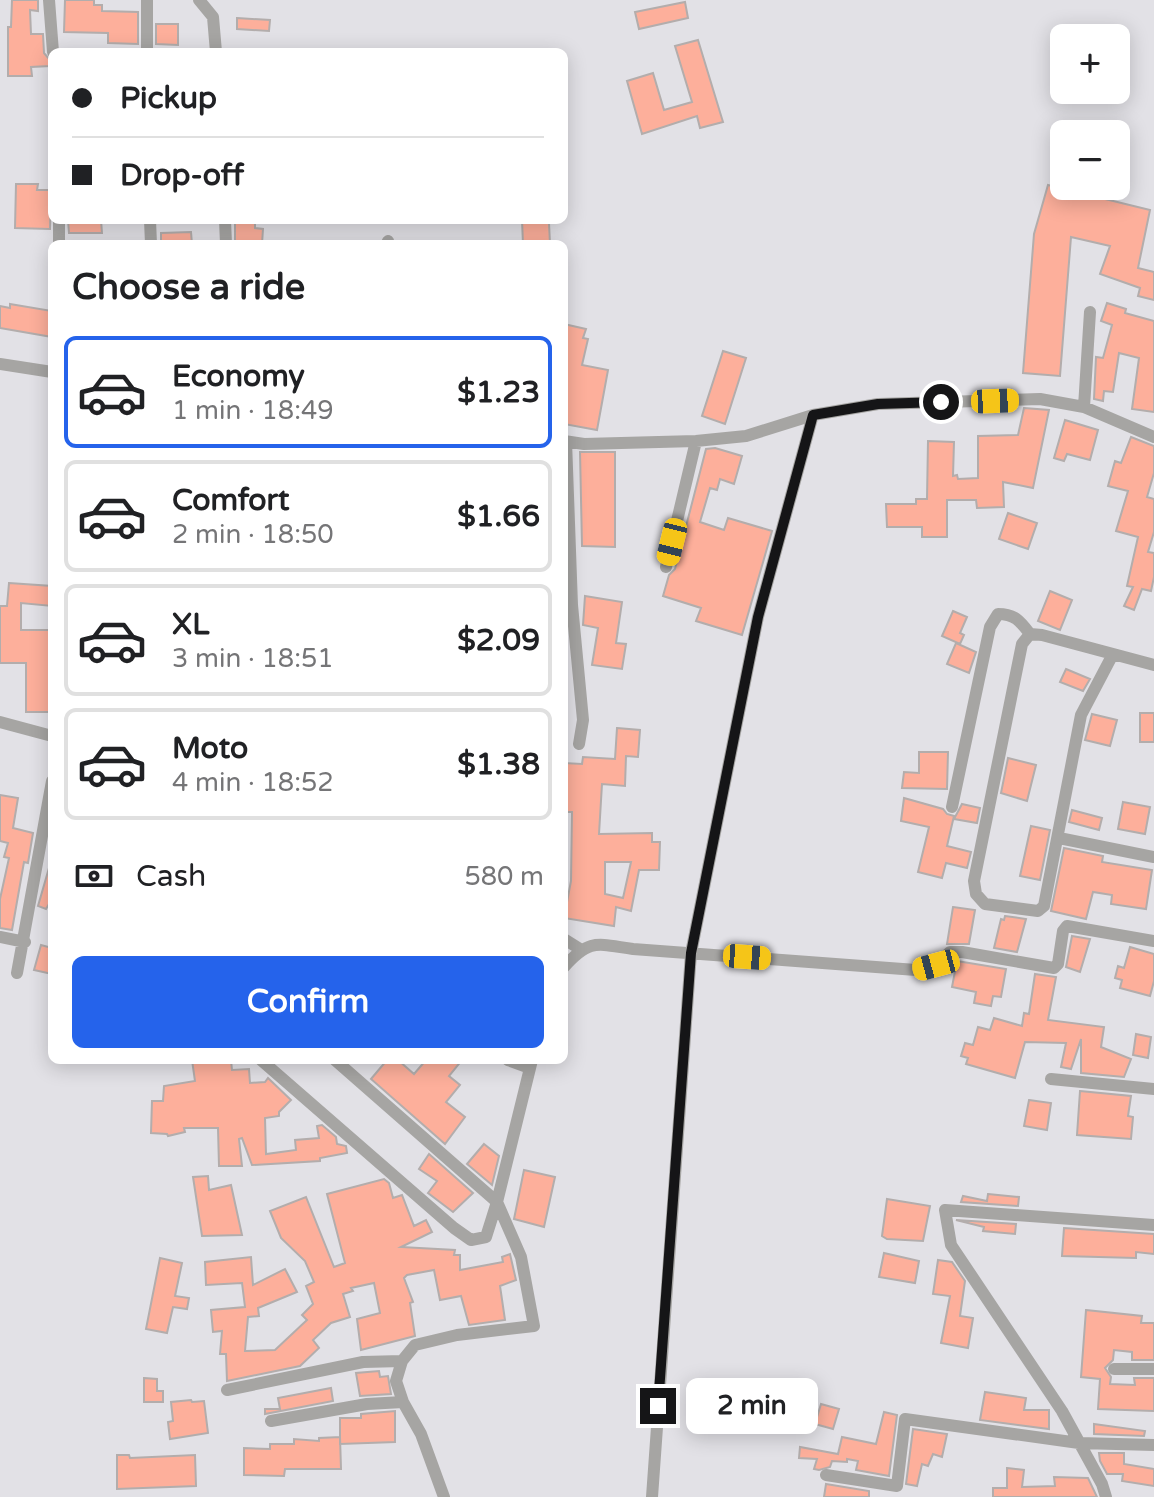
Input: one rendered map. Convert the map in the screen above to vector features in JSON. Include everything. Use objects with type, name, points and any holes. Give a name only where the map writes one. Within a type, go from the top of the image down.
[{"type":"street","points":[[49,0],[53,48]]},
{"type":"street","points":[[147,0],[147,48]]},
{"type":"street","points":[[199,0],[213,17],[216,48]]},
{"type":"street","points":[[1084,407],[1090,312]]},
{"type":"street","points":[[0,364],[48,371]]},
{"type":"street","points":[[568,441],[584,444],[696,441],[746,436],[813,415],[878,404],[1040,399],[1084,407],[1154,437]]},
{"type":"street","points":[[652,1497],[691,953],[758,617],[813,415]]},
{"type":"street","points":[[666,567],[696,441]]},
{"type":"street","points":[[568,511],[572,605],[583,720],[579,744]]},
{"type":"street","points":[[952,807],[984,641],[998,614],[1009,614],[1020,620],[1030,634],[1154,665]]},
{"type":"street","points":[[1030,634],[1022,644],[974,881],[976,894],[985,904],[1038,911],[1044,906],[1081,715],[1113,654]]},
{"type":"street","points":[[0,722],[48,735]]},
{"type":"street","points":[[17,973],[48,805]]},
{"type":"street","points":[[1059,838],[1154,857]]},
{"type":"street","points":[[568,962],[580,949],[595,943],[916,970],[936,965],[950,952],[962,952],[1054,968],[1058,964],[1063,931],[1067,926],[1154,941]]},
{"type":"street","points":[[0,937],[25,942]]},
{"type":"street","points":[[568,942],[580,949]]},
{"type":"street","points":[[266,1064],[471,1240],[486,1237],[531,1064]]},
{"type":"street","points":[[340,1064],[497,1202],[521,1257],[534,1326],[457,1335],[415,1345],[402,1361],[396,1381],[403,1402],[421,1434],[444,1497]]},
{"type":"street","points":[[1051,1079],[1154,1089]]},
{"type":"street","points":[[1106,1497],[1079,1443],[951,1245],[945,1210],[1154,1225]]},
{"type":"street","points":[[227,1390],[363,1362],[402,1361]]},
{"type":"street","points":[[1114,1369],[1154,1369]]},
{"type":"street","points":[[271,1421],[367,1404],[403,1402]]},
{"type":"street","points":[[826,1475],[897,1486],[905,1419],[1079,1443],[1154,1445]]},
{"type":"building","points":[[12,0],[38,0],[38,11],[30,10],[31,34],[43,34],[48,66],[31,67],[32,76],[8,76],[8,27],[11,27]]},
{"type":"building","points":[[65,0],[94,0],[94,5],[102,5],[102,11],[138,12],[138,44],[108,43],[108,33],[64,32]]},
{"type":"building","points":[[685,2],[688,18],[639,29],[635,12]]},
{"type":"building","points":[[237,18],[270,20],[269,31],[237,29]]},
{"type":"building","points":[[156,24],[178,24],[178,45],[156,44]]},
{"type":"building","points":[[698,40],[723,122],[700,128],[697,116],[642,134],[627,81],[653,73],[664,110],[692,102],[675,46]]},
{"type":"building","points":[[16,184],[38,184],[37,190],[48,190],[50,229],[15,228]]},
{"type":"building","points":[[1048,185],[1050,200],[1109,200],[1150,210],[1138,268],[1154,272],[1154,300],[1138,296],[1140,288],[1100,274],[1110,246],[1071,237],[1060,376],[1023,373],[1034,234]]},
{"type":"building","points":[[68,224],[101,224],[102,233],[69,233]]},
{"type":"building","points":[[235,224],[255,224],[255,228],[263,229],[262,240],[235,240]]},
{"type":"building","points":[[522,224],[549,224],[550,240],[523,240]]},
{"type":"building","points":[[191,232],[192,240],[161,240],[161,233]]},
{"type":"building","points":[[1107,303],[1126,309],[1125,313],[1154,321],[1154,412],[1132,409],[1139,358],[1119,353],[1113,392],[1104,391],[1103,401],[1094,399],[1096,357],[1103,358],[1112,325],[1101,321]]},
{"type":"building","points":[[10,304],[48,310],[48,336],[0,328],[0,306],[10,308]]},
{"type":"building","points":[[568,325],[586,329],[583,338],[588,339],[582,365],[608,370],[597,430],[568,425]]},
{"type":"building","points":[[723,351],[746,358],[725,424],[702,416]]},
{"type":"building","points":[[1024,408],[1049,410],[1033,488],[1003,482],[1004,507],[977,508],[976,500],[947,500],[947,537],[922,537],[922,527],[887,527],[886,504],[916,504],[916,499],[927,499],[928,441],[954,442],[953,476],[957,475],[958,479],[978,478],[978,436],[1018,435]]},
{"type":"building","points":[[1065,420],[1098,430],[1090,460],[1067,454],[1064,461],[1054,458]]},
{"type":"building","points":[[1131,437],[1154,446],[1154,473],[1147,497],[1154,499],[1154,532],[1148,552],[1154,553],[1154,577],[1151,591],[1142,589],[1134,610],[1124,606],[1133,587],[1127,586],[1138,537],[1116,531],[1128,491],[1108,486],[1115,461],[1121,463]]},
{"type":"building","points":[[715,448],[742,456],[734,484],[720,479],[717,490],[710,488],[700,522],[724,530],[728,518],[772,531],[742,635],[696,621],[701,608],[663,596],[669,575],[675,569],[706,449]]},
{"type":"building","points":[[580,452],[615,452],[615,547],[582,546]]},
{"type":"building","points":[[1008,513],[1037,523],[1028,549],[999,539]]},
{"type":"building","points":[[9,583],[48,586],[48,606],[21,603],[21,630],[48,630],[48,712],[26,712],[26,663],[0,663],[0,606],[7,606]]},
{"type":"building","points":[[1050,591],[1072,600],[1060,630],[1038,621]]},
{"type":"building","points":[[585,596],[622,602],[616,643],[626,644],[622,669],[592,665],[598,628],[583,625]]},
{"type":"building","points":[[953,611],[967,617],[960,633],[964,635],[960,644],[942,636]]},
{"type":"building","points":[[956,643],[976,652],[969,673],[947,664]]},
{"type":"building","points":[[1066,669],[1090,679],[1083,691],[1060,682]]},
{"type":"building","points":[[1140,713],[1154,713],[1154,742],[1140,742]]},
{"type":"building","points":[[1092,714],[1117,720],[1110,746],[1085,740]]},
{"type":"building","points":[[617,728],[640,730],[638,757],[626,756],[625,786],[602,784],[599,834],[652,833],[652,842],[660,842],[659,870],[639,870],[631,911],[616,907],[614,926],[568,919],[572,812],[568,812],[568,763],[582,764],[583,757],[615,759]],"holes":[[[605,862],[631,862],[623,898],[605,894]]]},
{"type":"building","points":[[919,752],[948,752],[947,789],[902,788],[904,772],[919,773]]},
{"type":"building","points":[[1008,758],[1036,765],[1027,801],[1001,793]]},
{"type":"building","points":[[0,795],[18,798],[13,828],[33,833],[28,863],[24,862],[12,930],[0,928],[0,899],[9,858],[4,857],[8,843],[0,841]]},
{"type":"building","points":[[904,798],[943,809],[954,816],[947,846],[971,852],[967,868],[946,863],[942,878],[918,872],[929,827],[901,821]]},
{"type":"building","points":[[1123,802],[1150,807],[1145,834],[1118,829]]},
{"type":"building","points":[[962,804],[980,808],[977,823],[954,819]]},
{"type":"building","points":[[1072,810],[1102,818],[1099,830],[1069,822]]},
{"type":"building","points":[[1031,826],[1050,830],[1040,880],[1020,876]]},
{"type":"building","points":[[1064,848],[1103,856],[1102,862],[1152,870],[1146,909],[1111,904],[1112,895],[1093,892],[1086,919],[1051,911]]},
{"type":"building","points":[[48,871],[48,906],[46,909],[38,906]]},
{"type":"building","points":[[953,907],[975,910],[969,944],[947,944]]},
{"type":"building","points":[[1005,916],[1026,919],[1017,952],[994,948],[1001,919],[1004,920]]},
{"type":"building","points":[[1072,936],[1090,939],[1080,972],[1066,967]]},
{"type":"building","points":[[41,945],[48,947],[48,973],[34,970]]},
{"type":"building","points":[[1130,947],[1154,954],[1154,981],[1150,996],[1120,988],[1122,980],[1115,978],[1118,966],[1124,968]]},
{"type":"building","points":[[957,961],[1006,969],[1001,997],[993,996],[991,1006],[974,1003],[976,992],[952,987]]},
{"type":"building","points":[[1035,974],[1056,977],[1048,1020],[1104,1027],[1101,1047],[1131,1059],[1124,1077],[1081,1073],[1081,1039],[1071,1069],[1061,1067],[1066,1043],[1025,1042],[1015,1078],[966,1064],[968,1058],[961,1056],[965,1043],[973,1045],[978,1027],[990,1030],[994,1018],[1022,1026],[1024,1013],[1029,1014]]},
{"type":"building","points":[[1136,1034],[1151,1037],[1148,1058],[1133,1055]]},
{"type":"building","points":[[193,1064],[231,1064],[232,1070],[249,1069],[250,1083],[265,1082],[268,1078],[291,1100],[279,1116],[265,1118],[266,1154],[296,1150],[295,1140],[319,1138],[317,1126],[322,1125],[336,1137],[337,1144],[346,1146],[347,1153],[320,1158],[320,1161],[252,1165],[242,1138],[239,1139],[242,1166],[219,1166],[218,1128],[184,1128],[185,1132],[168,1136],[151,1133],[152,1101],[163,1101],[164,1086],[195,1081]]},
{"type":"building","points":[[384,1064],[403,1064],[414,1074],[423,1064],[459,1064],[449,1076],[460,1085],[446,1102],[465,1117],[445,1144],[371,1079]]},
{"type":"building","points":[[1080,1091],[1131,1096],[1128,1116],[1133,1117],[1131,1139],[1077,1135]]},
{"type":"building","points":[[1029,1100],[1051,1103],[1047,1130],[1024,1126]]},
{"type":"building","points":[[484,1144],[499,1156],[492,1185],[467,1164]]},
{"type":"building","points":[[429,1154],[473,1193],[453,1212],[428,1193],[437,1181],[419,1169]]},
{"type":"building","points":[[524,1170],[555,1177],[544,1227],[514,1219]]},
{"type":"building","points":[[208,1176],[209,1190],[231,1185],[242,1235],[202,1236],[193,1177]]},
{"type":"building","points":[[384,1179],[389,1183],[393,1198],[402,1195],[414,1226],[426,1220],[432,1232],[401,1247],[455,1250],[454,1255],[460,1255],[460,1270],[503,1262],[502,1257],[510,1254],[516,1280],[500,1286],[505,1320],[469,1325],[461,1296],[440,1300],[434,1270],[407,1275],[404,1278],[413,1302],[410,1303],[415,1336],[361,1350],[357,1319],[380,1313],[374,1283],[351,1288],[353,1291],[343,1294],[350,1317],[331,1323],[313,1340],[319,1348],[300,1366],[227,1381],[226,1354],[220,1354],[222,1331],[213,1332],[211,1310],[245,1307],[242,1283],[206,1285],[205,1262],[251,1257],[253,1285],[285,1269],[297,1292],[258,1308],[259,1316],[248,1317],[245,1351],[275,1350],[307,1320],[302,1315],[313,1304],[306,1286],[314,1282],[305,1261],[281,1238],[270,1211],[306,1197],[334,1267],[345,1263],[327,1194]]},
{"type":"building","points":[[988,1194],[1019,1197],[1018,1206],[961,1202],[963,1196],[987,1201]]},
{"type":"building","points":[[887,1199],[930,1206],[923,1241],[882,1236]]},
{"type":"building","points":[[956,1220],[1016,1224],[1015,1234],[983,1231],[984,1227]]},
{"type":"building","points":[[1064,1228],[1154,1234],[1154,1254],[1136,1252],[1136,1258],[1062,1256]]},
{"type":"building","points":[[884,1253],[919,1261],[915,1283],[879,1277]]},
{"type":"building","points":[[160,1258],[182,1263],[175,1296],[189,1298],[187,1309],[173,1307],[167,1333],[146,1329]]},
{"type":"building","points":[[938,1260],[952,1262],[965,1281],[960,1316],[973,1318],[968,1348],[941,1343],[950,1296],[933,1294]]},
{"type":"building","points":[[1086,1310],[1142,1316],[1141,1323],[1154,1323],[1154,1360],[1132,1360],[1132,1352],[1114,1350],[1113,1360],[1105,1368],[1111,1377],[1110,1384],[1135,1385],[1134,1378],[1154,1378],[1154,1411],[1098,1409],[1100,1379],[1081,1377]]},
{"type":"building","points":[[379,1371],[380,1377],[388,1376],[391,1394],[360,1396],[356,1373]]},
{"type":"building","points":[[144,1378],[157,1379],[157,1391],[163,1391],[163,1402],[144,1402]]},
{"type":"building","points":[[331,1388],[333,1401],[265,1414],[265,1409],[280,1409],[278,1398]]},
{"type":"building","points":[[985,1392],[1026,1398],[1024,1410],[1049,1410],[1049,1429],[980,1420]]},
{"type":"building","points":[[204,1401],[208,1433],[170,1439],[168,1422],[173,1421],[171,1402]]},
{"type":"building","points":[[821,1404],[839,1409],[833,1429],[815,1424]]},
{"type":"building","points":[[395,1411],[395,1442],[340,1444],[340,1418],[361,1418],[361,1414]]},
{"type":"building","points":[[884,1412],[897,1415],[889,1476],[856,1470],[858,1461],[832,1461],[830,1467],[819,1470],[814,1469],[817,1459],[799,1458],[800,1447],[838,1454],[842,1437],[876,1444]]},
{"type":"building","points":[[1094,1424],[1145,1431],[1144,1436],[1094,1434]]},
{"type":"building","points":[[913,1429],[947,1434],[942,1457],[933,1454],[928,1466],[922,1464],[917,1486],[906,1484]]},
{"type":"building","points":[[340,1437],[341,1469],[285,1469],[284,1476],[244,1475],[244,1448],[270,1449],[270,1444],[294,1444],[294,1439],[319,1441],[319,1438]]},
{"type":"building","points":[[1099,1453],[1124,1453],[1124,1464],[1154,1469],[1154,1486],[1122,1481],[1123,1474],[1107,1474]]},
{"type":"building","points":[[117,1455],[129,1455],[130,1458],[195,1455],[196,1486],[117,1489]]},
{"type":"building","points":[[1007,1468],[1024,1470],[1022,1487],[1055,1486],[1054,1477],[1088,1478],[1097,1497],[993,1497],[993,1488],[1007,1488]]},
{"type":"building","points":[[826,1484],[869,1491],[869,1497],[824,1497]]},
{"type":"route","points":[[658,1406],[691,953],[758,617],[813,415],[878,404],[941,402]]}]
